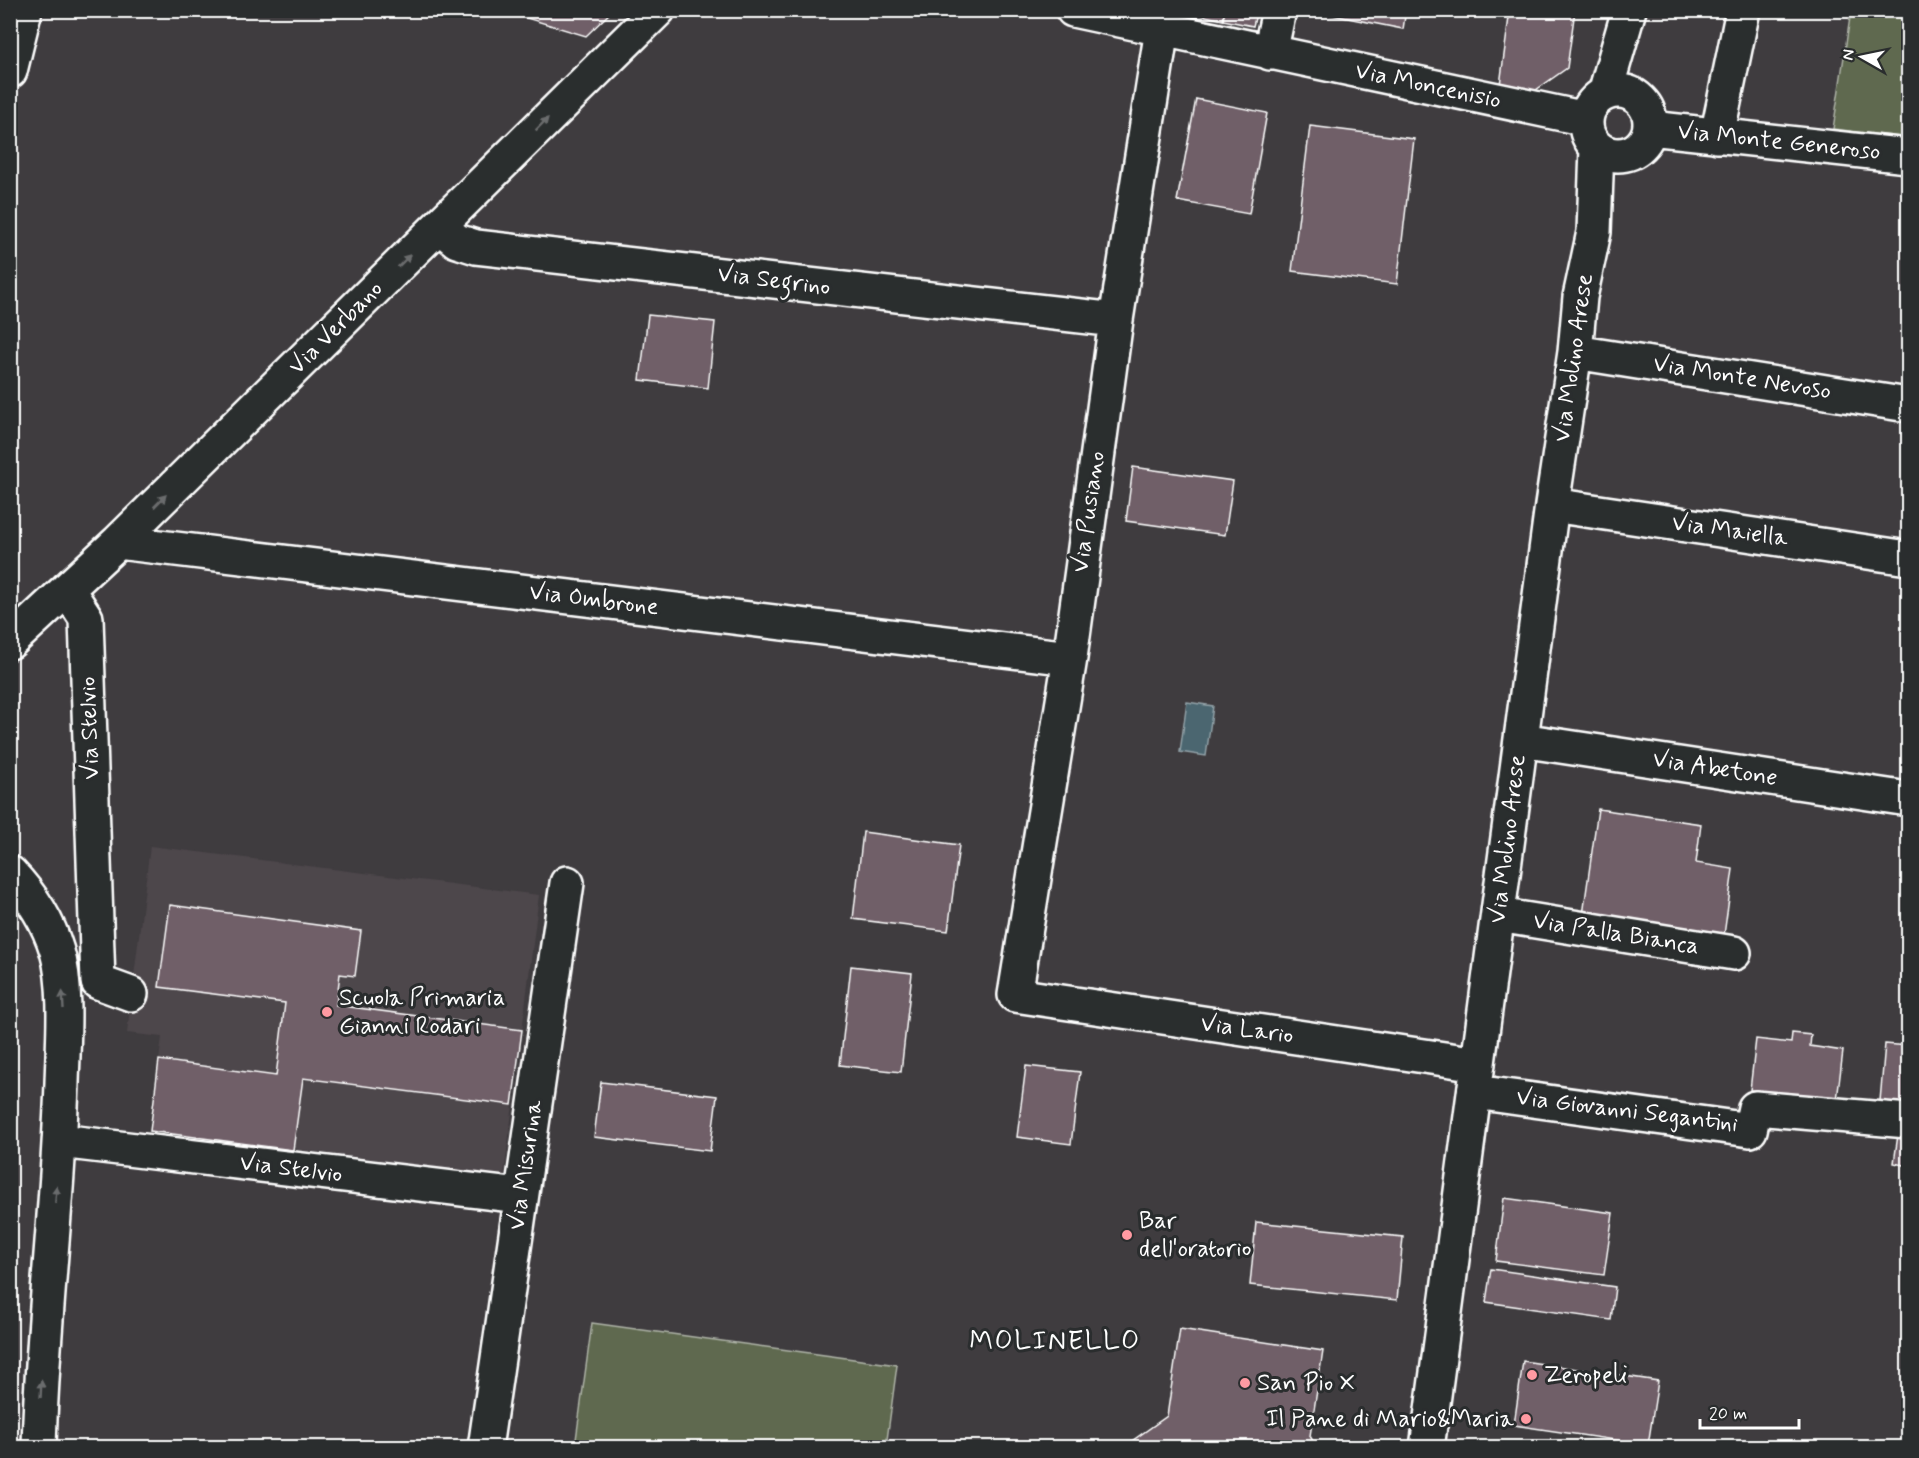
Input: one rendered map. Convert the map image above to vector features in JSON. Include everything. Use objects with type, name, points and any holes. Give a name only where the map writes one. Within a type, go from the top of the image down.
[{"type":"street","points":[[10,71],[24,10]]},
{"type":"street","name":"Via Verbano","points":[[10,642],[118,542],[658,10]]},
{"type":"street","name":"Via Moncenisio","points":[[1073,10],[1157,22],[1270,53],[1592,133]]},
{"type":"street","points":[[1270,53],[1279,10]]},
{"type":"street","points":[[1605,93],[1630,10]]},
{"type":"street","points":[[1630,10],[1637,96]]},
{"type":"street","points":[[1717,136],[1743,10]]},
{"type":"street","name":"Via Pusiano","points":[[1015,995],[1070,658],[1157,22]]},
{"type":"street","points":[[1616,90],[1627,91],[1637,96],[1650,113],[1643,139],[1627,154],[1616,156],[1606,153],[1592,133],[1589,108],[1605,93],[1616,90]]},
{"type":"street","name":"Via Molino Arese","points":[[1427,1448],[1552,505],[1575,352],[1580,297],[1594,232],[1592,133]]},
{"type":"street","name":"Via Monte Generoso","points":[[1643,139],[1717,136],[1908,156]]},
{"type":"street","name":"Via Molino Arese","points":[[1594,232],[1643,139]]},
{"type":"street","name":"Via Segrino","points":[[439,226],[457,241],[476,247],[1116,320]]},
{"type":"street","name":"Via Monte Nevoso","points":[[1575,352],[1908,405]]},
{"type":"street","name":"Via Maiella","points":[[1552,505],[1908,558]]},
{"type":"street","name":"Via Ombrone","points":[[118,542],[1070,658]]},
{"type":"street","name":"Via Stelvio","points":[[67,589],[86,618],[98,982],[131,994]]},
{"type":"street","name":"Via Abetone","points":[[1521,740],[1908,799]]},
{"type":"street","points":[[10,873],[34,901],[48,926],[58,953],[62,980],[64,1022],[60,1141],[40,1391],[39,1448]]},
{"type":"street","name":"Via Misurina","points":[[484,1448],[567,883]]},
{"type":"street","name":"Via Palla Bianca","points":[[1498,915],[1734,953]]},
{"type":"street","name":"Via Lario","points":[[1015,995],[1476,1078]]},
{"type":"street","name":"Via Giovanni Segantini","points":[[1476,1078],[1750,1130],[1755,1108],[1908,1121]]},
{"type":"street","name":"Via Stelvio","points":[[60,1141],[522,1196]]},
{"type":"shaded area","name":"Scuola Primaria Gianni Rodari","points":[[150,846],[539,895],[504,1176],[150,1131],[162,1037],[127,1033]]},
{"type":"green space","points":[[1851,11],[1908,11],[1908,138],[1833,129]]},
{"type":"green space","points":[[592,1323],[897,1365],[886,1447],[575,1447]]},
{"type":"water","points":[[1187,702],[1213,706],[1206,756],[1180,752]]},
{"type":"building","points":[[500,10],[613,10],[586,36]]},
{"type":"building","points":[[1167,10],[1196,10],[1195,17]]},
{"type":"building","points":[[1196,10],[1225,10],[1223,20],[1196,14]]},
{"type":"building","points":[[1225,10],[1257,10],[1253,26],[1223,20]]},
{"type":"building","points":[[1323,10],[1406,10],[1403,29],[1322,13]]},
{"type":"building","points":[[1510,10],[1575,10],[1567,68],[1533,92],[1500,85]]},
{"type":"building","points":[[1196,99],[1267,113],[1249,214],[1177,201]]},
{"type":"building","points":[[1310,126],[1414,139],[1397,284],[1292,271]]},
{"type":"building","points":[[648,315],[715,322],[708,388],[640,380]]},
{"type":"building","points":[[1133,467],[1233,481],[1225,535],[1126,521]]},
{"type":"building","points":[[1598,809],[1701,824],[1696,863],[1733,869],[1724,935],[1583,915]]},
{"type":"building","points":[[863,832],[959,845],[948,931],[853,919]]},
{"type":"building","points":[[170,905],[361,931],[355,976],[340,974],[336,1005],[522,1030],[512,1105],[303,1078],[293,1150],[150,1131],[159,1060],[276,1076],[285,1003],[159,987]]},
{"type":"building","points":[[851,966],[912,973],[901,1072],[840,1065]]},
{"type":"building","points":[[1792,1033],[1811,1035],[1810,1046],[1843,1051],[1837,1100],[1750,1090],[1756,1039],[1791,1043]]},
{"type":"building","points":[[1885,1044],[1908,1046],[1908,1104],[1880,1101]]},
{"type":"building","points":[[1026,1066],[1080,1072],[1071,1144],[1017,1137]]},
{"type":"building","points":[[601,1082],[717,1096],[710,1151],[594,1137]]},
{"type":"building","points":[[1898,1135],[1908,1136],[1908,1166],[1894,1163]]},
{"type":"building","points":[[1504,1198],[1613,1213],[1604,1275],[1496,1261]]},
{"type":"building","points":[[1256,1222],[1403,1237],[1397,1300],[1250,1285]]},
{"type":"building","points":[[1491,1269],[1615,1287],[1611,1320],[1486,1302]]},
{"type":"building","name":"San Pio X","points":[[1180,1329],[1323,1351],[1310,1436],[1317,1448],[1122,1448],[1167,1416]]},
{"type":"building","points":[[1523,1361],[1658,1381],[1648,1445],[1514,1425]]},
{"type":"place","name":"Scuola Primaria Gianni Rodari","points":[[327,1012]]},
{"type":"place","name":"Bar dell'oratorio","points":[[1127,1235]]},
{"type":"place","name":"Zeropeli","points":[[1532,1375]]},
{"type":"place","name":"San Pio X","points":[[1245,1383]]},
{"type":"place","name":"Il Pane di Mario&Maria","points":[[1526,1419]]},
{"type":"district","name":"MOLINELLO","points":[[1055,1341]]}]
